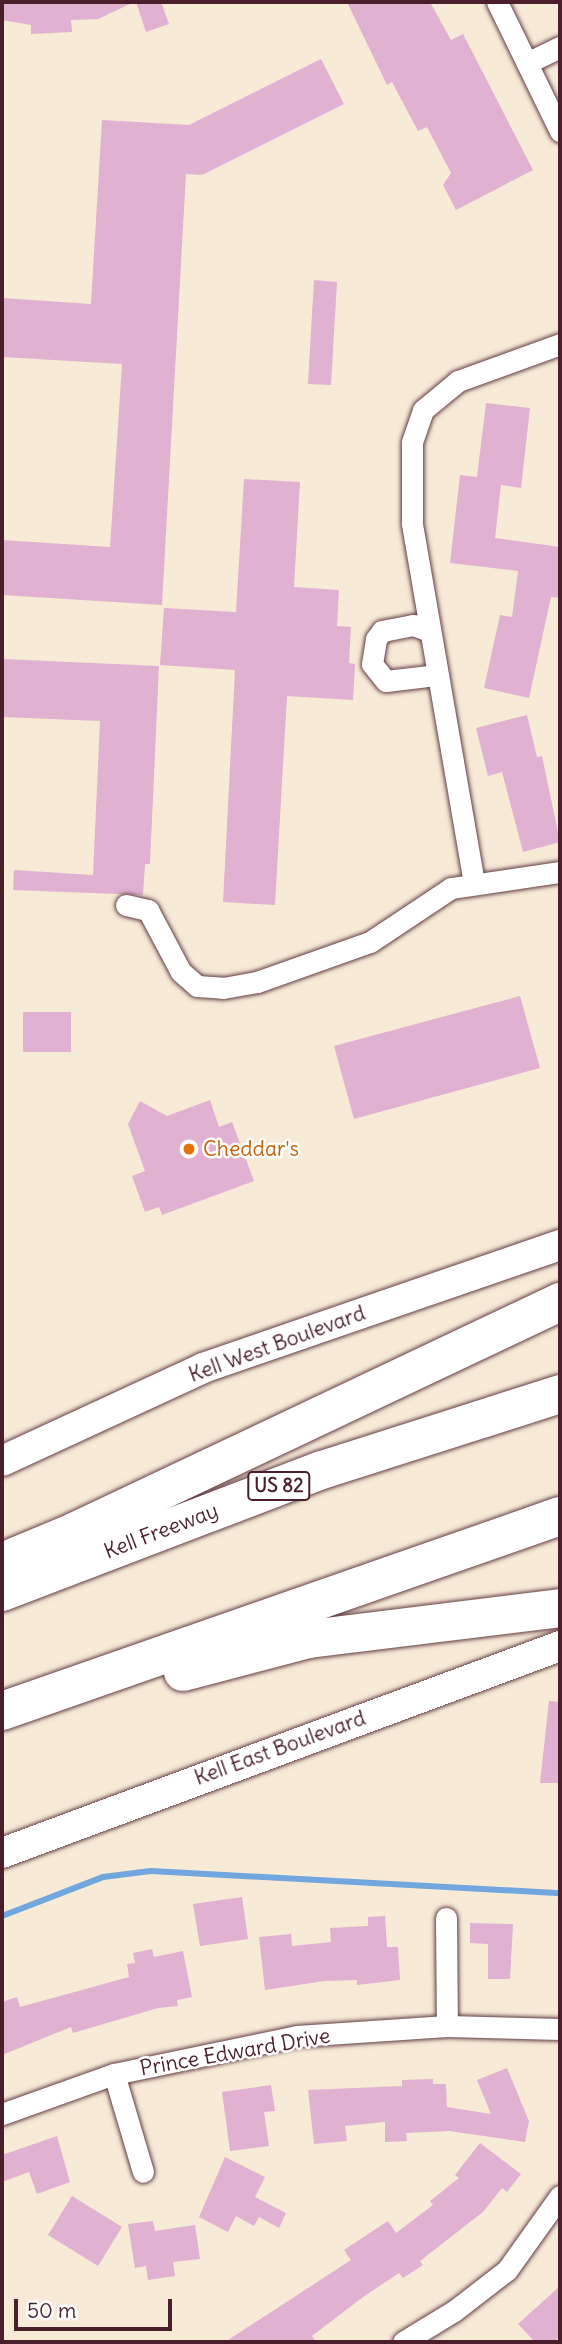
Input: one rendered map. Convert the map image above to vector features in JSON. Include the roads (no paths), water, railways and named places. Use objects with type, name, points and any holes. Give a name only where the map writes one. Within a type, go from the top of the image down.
[{"type":"highway","points":[[2,1562],[560,1302]]},
{"type":"highway","name":"Kell Freeway","points":[[2,1592],[322,1470],[560,1394]]},
{"type":"highway","points":[[2,1711],[560,1517]]},
{"type":"highway","points":[[2,1720],[309,1639],[560,1608]]},
{"type":"main road","name":"Kell West Boulevard","points":[[2,1461],[203,1368],[560,1245]]},
{"type":"main road","name":"Kell East Boulevard","points":[[2,1853],[560,1646]]},
{"type":"street","points":[[498,2],[560,131]]},
{"type":"street","points":[[527,63],[560,47]]},
{"type":"street","points":[[474,883],[436,675],[412,523],[412,442],[423,410],[458,382],[560,344]]},
{"type":"street","points":[[429,631],[413,625],[382,631],[372,664],[386,681],[436,675]]},
{"type":"street","points":[[126,905],[149,910],[181,972],[197,986],[223,988],[257,982],[370,942],[451,888],[560,872]]},
{"type":"street","points":[[446,1918],[447,2026]]},
{"type":"street","name":"Prince Edward Drive","points":[[2,2114],[114,2074],[297,2036],[447,2026],[560,2029]]},
{"type":"street","points":[[114,2074],[143,2172]]},
{"type":"street","points":[[403,2342],[454,2311],[507,2270],[560,2196]]},
{"type":"waterway","points":[[2,1916],[103,1877],[151,1871],[560,1893]]},
{"type":"place","name":"Cheddar's","points":[[189,1149]]}]
